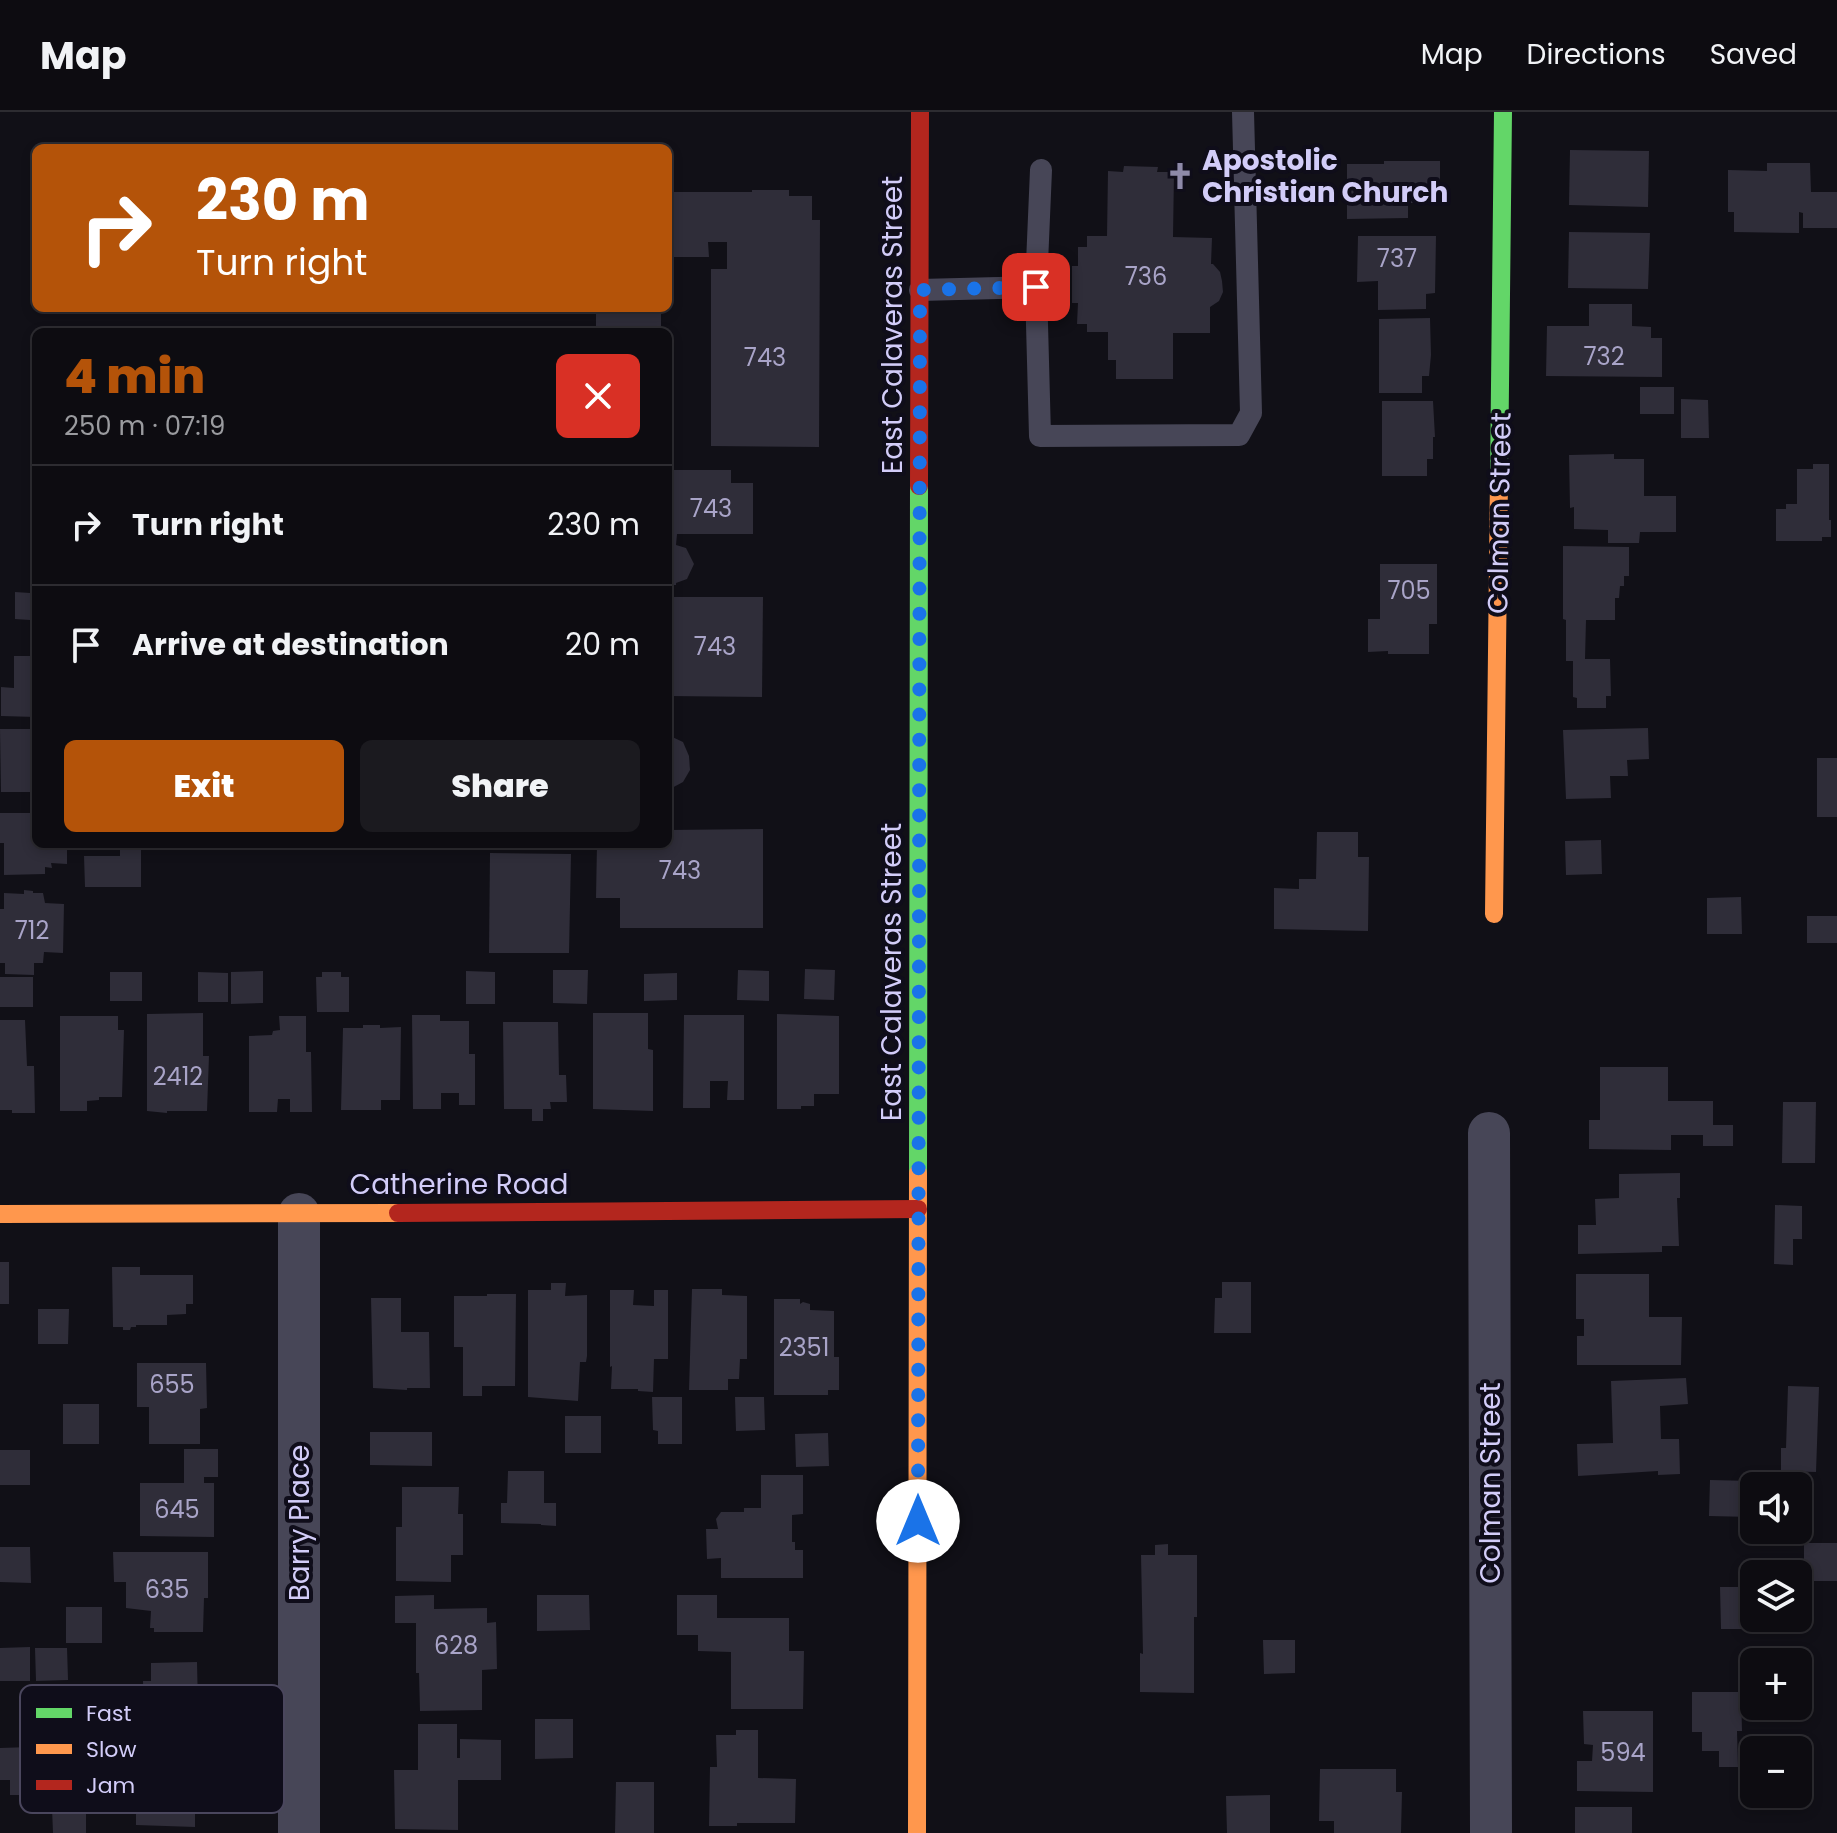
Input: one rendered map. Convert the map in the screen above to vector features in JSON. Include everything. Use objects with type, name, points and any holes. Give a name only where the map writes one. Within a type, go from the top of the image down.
[{"type":"street","name":"East Calaveras Street","points":[[917,1833],[920,112]]},
{"type":"street","name":"Colman Street","points":[[1494,914],[1503,112]]},
{"type":"street","name":"Colman Street","points":[[1489,1133],[1491,1833]]},
{"type":"street","name":"Catherine Road","points":[[0,1214],[918,1209]]},
{"type":"street","name":"Barry Place","points":[[299,1214],[299,1833]]},
{"type":"lane","points":[[1041,170],[1036,287],[1040,436],[1239,435],[1251,413],[1243,112]]},
{"type":"lane","points":[[920,290],[1036,287]]},
{"type":"building","points":[[1570,150],[1649,151],[1648,207],[1569,205]]},
{"type":"building","points":[[1384,161],[1440,161],[1440,203],[1408,203],[1408,218],[1347,219],[1347,164],[1384,164]]},
{"type":"building","points":[[1767,163],[1810,163],[1811,192],[1837,192],[1837,228],[1803,228],[1803,213],[1799,212],[1799,233],[1734,232],[1734,212],[1728,212],[1728,170],[1767,171]]},
{"type":"building","points":[[1124,166],[1158,167],[1157,172],[1174,172],[1173,237],[1212,238],[1211,264],[1220,272],[1223,292],[1219,301],[1210,307],[1210,333],[1173,333],[1173,379],[1116,379],[1116,360],[1108,360],[1108,332],[1087,332],[1087,324],[1077,324],[1078,303],[1072,303],[1072,266],[1078,266],[1078,247],[1087,247],[1087,236],[1107,236],[1108,171],[1123,172]]},
{"type":"building","points":[[789,190],[789,196],[812,196],[812,220],[820,220],[819,447],[711,446],[711,269],[727,269],[727,242],[708,242],[709,257],[672,257],[672,192]]},
{"type":"building","points":[[1569,232],[1650,233],[1648,289],[1568,288]]},
{"type":"building","points":[[1358,236],[1436,236],[1435,293],[1426,294],[1426,309],[1378,310],[1378,281],[1357,282]]},
{"type":"building","points":[[1589,304],[1632,304],[1632,326],[1651,327],[1651,338],[1662,338],[1662,377],[1546,376],[1547,326],[1589,326]]},
{"type":"building","points":[[596,312],[661,312],[661,328],[596,328]]},
{"type":"building","points":[[1430,318],[1429,376],[1422,376],[1422,393],[1379,393],[1379,319]]},
{"type":"building","points":[[1640,387],[1674,387],[1674,414],[1640,414]]},
{"type":"building","points":[[1681,399],[1708,400],[1709,438],[1681,438]]},
{"type":"building","points":[[1382,401],[1433,401],[1435,437],[1433,459],[1427,459],[1427,476],[1382,476]]},
{"type":"building","points":[[1614,454],[1614,459],[1644,459],[1644,496],[1676,496],[1676,532],[1640,532],[1639,543],[1608,543],[1608,530],[1574,529],[1574,507],[1570,508],[1569,455]]},
{"type":"building","points":[[1813,464],[1829,464],[1831,537],[1822,537],[1822,541],[1776,541],[1776,509],[1786,509],[1786,504],[1797,504],[1797,469],[1813,469]]},
{"type":"building","points":[[31,469],[32,469],[32,512]]},
{"type":"building","points":[[672,470],[731,470],[731,483],[753,483],[753,534],[677,534],[676,545],[686,548],[694,564],[687,579],[672,585]]},
{"type":"building","points":[[1563,546],[1629,547],[1629,576],[1624,576],[1624,586],[1620,586],[1619,598],[1615,598],[1615,620],[1586,620],[1585,659],[1610,659],[1611,696],[1606,696],[1606,708],[1577,708],[1577,698],[1573,697],[1573,661],[1566,661],[1566,620],[1563,619]]},
{"type":"building","points":[[32,558],[32,636],[30,620],[15,619],[15,592],[30,593]]},
{"type":"building","points":[[1380,564],[1437,564],[1437,624],[1429,624],[1429,654],[1368,652],[1368,619],[1380,619]]},
{"type":"building","points":[[672,597],[763,597],[762,697],[672,696]]},
{"type":"building","points":[[14,656],[32,656],[32,717],[1,716],[1,687],[14,688]]},
{"type":"building","points":[[1648,728],[1649,759],[1627,760],[1628,776],[1610,776],[1611,798],[1566,799],[1563,730]]},
{"type":"building","points":[[0,729],[32,729],[32,792],[1,792]]},
{"type":"building","points":[[672,737],[683,742],[689,756],[690,770],[683,782],[672,788]]},
{"type":"building","points":[[1817,758],[1837,758],[1837,817],[1817,817]]},
{"type":"building","points":[[0,813],[32,813],[32,848],[67,848],[67,864],[51,863],[52,868],[45,867],[45,874],[4,875],[4,843],[0,843]]},
{"type":"building","points":[[763,829],[763,928],[620,928],[620,898],[596,898],[597,848],[672,848],[672,830]]},
{"type":"building","points":[[1317,832],[1358,832],[1358,857],[1369,857],[1368,931],[1274,929],[1274,888],[1299,889],[1299,879],[1316,879]]},
{"type":"building","points":[[1601,840],[1602,874],[1566,875],[1565,841]]},
{"type":"building","points":[[120,848],[141,848],[141,887],[85,887],[84,856],[120,856]]},
{"type":"building","points":[[490,853],[571,854],[569,953],[489,953]]},
{"type":"building","points":[[24,890],[43,893],[45,903],[64,904],[63,953],[44,952],[43,963],[34,963],[34,975],[5,974],[5,963],[0,963],[0,909],[4,909],[4,893],[24,894]]},
{"type":"building","points":[[1741,897],[1742,934],[1707,934],[1707,898]]},
{"type":"building","points":[[1807,916],[1837,916],[1837,943],[1807,943]]},
{"type":"building","points":[[805,969],[835,970],[834,1000],[804,999]]},
{"type":"building","points":[[553,970],[588,970],[587,1004],[553,1003]]},
{"type":"building","points":[[738,970],[769,971],[769,1001],[737,1000]]},
{"type":"building","points":[[263,971],[263,1003],[231,1004],[231,972]]},
{"type":"building","points":[[466,971],[495,972],[495,1004],[466,1004]]},
{"type":"building","points":[[110,972],[142,972],[142,1001],[110,1001]]},
{"type":"building","points":[[198,972],[228,973],[228,1002],[198,1002]]},
{"type":"building","points":[[322,972],[341,972],[341,977],[349,977],[349,1012],[317,1012],[316,977],[322,977]]},
{"type":"building","points":[[677,973],[677,1000],[644,1001],[644,974]]},
{"type":"building","points":[[0,977],[33,977],[33,1007],[0,1007]]},
{"type":"building","points":[[203,1013],[203,1056],[209,1056],[207,1111],[147,1111],[147,1014]]},
{"type":"building","points":[[593,1013],[648,1013],[648,1049],[653,1050],[653,1111],[593,1109]]},
{"type":"building","points":[[777,1014],[839,1016],[839,1094],[814,1094],[814,1106],[777,1109]]},
{"type":"building","points":[[412,1015],[440,1015],[440,1021],[469,1021],[469,1054],[475,1054],[475,1105],[459,1105],[459,1093],[441,1093],[441,1109],[413,1109]]},
{"type":"building","points":[[684,1015],[744,1015],[744,1100],[727,1100],[728,1081],[710,1081],[710,1108],[683,1108]]},
{"type":"building","points":[[60,1016],[118,1016],[118,1030],[124,1030],[122,1097],[99,1097],[99,1100],[87,1101],[87,1111],[60,1111]]},
{"type":"building","points":[[279,1016],[306,1016],[306,1052],[311,1052],[312,1112],[290,1112],[290,1099],[278,1099],[277,1112],[249,1112],[249,1036],[272,1035],[273,1031],[280,1030]]},
{"type":"building","points":[[0,1020],[25,1020],[27,1066],[34,1066],[35,1113],[0,1110]]},
{"type":"building","points":[[503,1022],[558,1022],[559,1075],[566,1075],[567,1102],[550,1102],[551,1109],[543,1109],[543,1121],[532,1121],[532,1109],[504,1109]]},
{"type":"building","points":[[363,1025],[401,1027],[400,1100],[381,1100],[381,1110],[341,1110],[343,1028],[363,1028]]},
{"type":"building","points":[[1600,1067],[1668,1067],[1668,1101],[1713,1101],[1713,1125],[1733,1125],[1733,1146],[1703,1146],[1703,1135],[1671,1135],[1671,1150],[1589,1149],[1589,1120],[1600,1120]]},
{"type":"building","points":[[1783,1102],[1816,1102],[1815,1163],[1782,1163]]},
{"type":"building","points":[[1680,1173],[1680,1198],[1677,1198],[1679,1246],[1662,1246],[1662,1252],[1578,1254],[1578,1225],[1596,1225],[1595,1199],[1619,1198],[1619,1174]]},
{"type":"building","points":[[1775,1205],[1802,1206],[1802,1239],[1793,1239],[1793,1265],[1774,1264]]},
{"type":"building","points":[[0,1262],[9,1262],[9,1304],[0,1304]]},
{"type":"building","points":[[112,1267],[140,1267],[140,1275],[193,1275],[193,1304],[186,1304],[186,1314],[167,1315],[167,1325],[136,1325],[130,1330],[113,1327]]},
{"type":"building","points":[[1576,1274],[1649,1274],[1649,1317],[1682,1317],[1681,1365],[1577,1365],[1577,1336],[1584,1336],[1584,1319],[1576,1319]]},
{"type":"building","points":[[1222,1282],[1251,1282],[1251,1333],[1214,1333],[1215,1298],[1222,1298]]},
{"type":"building","points":[[551,1283],[566,1283],[565,1296],[587,1295],[587,1356],[586,1362],[580,1362],[578,1401],[528,1397],[528,1290],[551,1290]]},
{"type":"building","points":[[692,1289],[722,1289],[722,1295],[747,1296],[747,1359],[740,1359],[739,1379],[728,1379],[728,1390],[689,1390]]},
{"type":"building","points":[[610,1290],[634,1290],[633,1305],[654,1306],[654,1290],[668,1290],[668,1359],[654,1359],[653,1392],[611,1389]]},
{"type":"building","points":[[516,1294],[515,1386],[482,1386],[482,1396],[463,1396],[463,1347],[454,1347],[454,1296]]},
{"type":"building","points":[[371,1298],[401,1298],[401,1332],[429,1332],[430,1388],[373,1388]]},
{"type":"building","points":[[774,1299],[800,1299],[800,1304],[810,1304],[810,1310],[834,1311],[834,1357],[839,1357],[839,1390],[828,1390],[828,1395],[774,1395]]},
{"type":"building","points":[[38,1309],[69,1309],[68,1344],[38,1344]]},
{"type":"building","points":[[137,1363],[206,1363],[207,1408],[200,1409],[200,1444],[149,1444],[149,1407],[137,1407]]},
{"type":"building","points":[[1686,1378],[1688,1404],[1660,1406],[1661,1439],[1679,1439],[1680,1474],[1658,1475],[1658,1471],[1578,1476],[1577,1444],[1613,1443],[1611,1381]]},
{"type":"building","points":[[1788,1386],[1819,1387],[1816,1472],[1781,1471],[1781,1448],[1786,1448]]},
{"type":"building","points":[[652,1397],[682,1397],[682,1444],[658,1444],[658,1431],[653,1430]]},
{"type":"building","points":[[735,1397],[764,1397],[765,1430],[736,1431]]},
{"type":"building","points":[[63,1404],[99,1404],[99,1444],[63,1444]]},
{"type":"building","points":[[565,1416],[601,1416],[601,1453],[565,1453]]},
{"type":"building","points":[[370,1432],[432,1432],[432,1466],[370,1465]]},
{"type":"building","points":[[828,1433],[829,1466],[796,1467],[795,1434]]},
{"type":"building","points":[[184,1449],[218,1449],[218,1477],[204,1477],[204,1483],[214,1483],[214,1537],[140,1536],[140,1483],[184,1483]]},
{"type":"building","points":[[0,1450],[30,1450],[30,1485],[0,1485]]},
{"type":"building","points":[[508,1471],[544,1471],[544,1503],[556,1503],[556,1526],[501,1523],[501,1503],[507,1503]]},
{"type":"building","points":[[761,1475],[803,1475],[803,1514],[792,1515],[792,1542],[795,1542],[795,1550],[803,1550],[803,1578],[721,1578],[721,1558],[707,1559],[706,1529],[718,1529],[716,1519],[721,1512],[761,1508]]},
{"type":"building","points":[[1710,1480],[1740,1481],[1740,1517],[1709,1516]]},
{"type":"building","points":[[402,1487],[459,1487],[458,1514],[463,1514],[463,1555],[451,1555],[451,1582],[396,1581],[396,1527],[402,1527]]},
{"type":"building","points":[[1837,1543],[1837,1581],[1812,1581],[1812,1560],[1804,1560],[1804,1544]]},
{"type":"building","points":[[1168,1544],[1168,1555],[1197,1555],[1194,1693],[1140,1692],[1140,1653],[1143,1654],[1141,1555],[1155,1555],[1155,1545]]},
{"type":"building","points":[[0,1547],[30,1547],[31,1583],[0,1582]]},
{"type":"building","points":[[113,1552],[208,1552],[208,1598],[204,1598],[203,1632],[154,1632],[154,1628],[150,1628],[151,1611],[126,1608],[126,1582],[114,1582]]},
{"type":"building","points":[[1720,1587],[1740,1587],[1740,1629],[1721,1629]]},
{"type":"building","points":[[434,1595],[434,1609],[487,1608],[487,1623],[496,1622],[497,1669],[482,1670],[482,1710],[420,1711],[416,1623],[395,1623],[395,1596]]},
{"type":"building","points":[[537,1595],[589,1595],[590,1630],[537,1631]]},
{"type":"building","points":[[677,1595],[717,1595],[717,1618],[789,1618],[789,1651],[804,1651],[803,1709],[731,1709],[731,1652],[698,1651],[698,1635],[677,1635]]},
{"type":"building","points":[[66,1607],[102,1607],[102,1643],[66,1643]]},
{"type":"building","points":[[1263,1640],[1295,1640],[1295,1673],[1264,1674]]},
{"type":"building","points":[[30,1647],[30,1681],[0,1681],[0,1648]]},
{"type":"building","points":[[35,1648],[67,1648],[68,1680],[36,1681]]},
{"type":"building","points":[[197,1662],[198,1685],[143,1685],[143,1681],[151,1681],[151,1663]]},
{"type":"building","points":[[1692,1692],[1740,1692],[1742,1731],[1737,1731],[1738,1767],[1719,1767],[1719,1751],[1702,1751],[1702,1732],[1692,1732]]},
{"type":"building","points":[[1583,1711],[1653,1711],[1653,1792],[1577,1791],[1577,1761],[1592,1761],[1593,1745],[1584,1744]]},
{"type":"building","points":[[535,1719],[573,1719],[573,1758],[535,1759]]},
{"type":"building","points":[[418,1724],[457,1724],[457,1758],[460,1758],[460,1739],[501,1740],[501,1780],[458,1780],[458,1830],[395,1829],[394,1770],[418,1770]]},
{"type":"building","points":[[736,1730],[758,1730],[758,1778],[796,1779],[795,1823],[709,1826],[710,1767],[717,1767],[716,1735],[736,1735]]},
{"type":"building","points":[[20,1747],[20,1795],[10,1795],[10,1780],[0,1780],[0,1748]]},
{"type":"building","points":[[1320,1769],[1396,1769],[1396,1792],[1402,1792],[1401,1833],[1334,1833],[1334,1821],[1319,1821]]},
{"type":"building","points":[[616,1782],[654,1782],[654,1833],[615,1833]]},
{"type":"building","points":[[1270,1795],[1270,1833],[1227,1833],[1226,1796]]},
{"type":"building","points":[[1575,1807],[1632,1807],[1632,1833],[1575,1833]]},
{"type":"building","points":[[52,1813],[86,1813],[86,1833],[53,1833]]},
{"type":"building","points":[[136,1813],[195,1813],[195,1827],[136,1825]]},
{"type":"traffic: fast","points":[[1499,477],[1503,112]]},
{"type":"traffic: fast","points":[[918,1173],[919,486]]},
{"type":"traffic: slow","points":[[1494,914],[1499,477]]},
{"type":"traffic: slow","points":[[917,1833],[918,1173]]},
{"type":"traffic: slow","points":[[0,1214],[398,1213]]},
{"type":"traffic: jam","points":[[919,486],[920,112]]},
{"type":"traffic: jam","points":[[398,1213],[918,1209]]},
{"type":"place","name":"Apostolic Christian Church","points":[[1180,176]]},
{"type":"route","points":[[918,1521],[920,290],[1036,287]]}]
